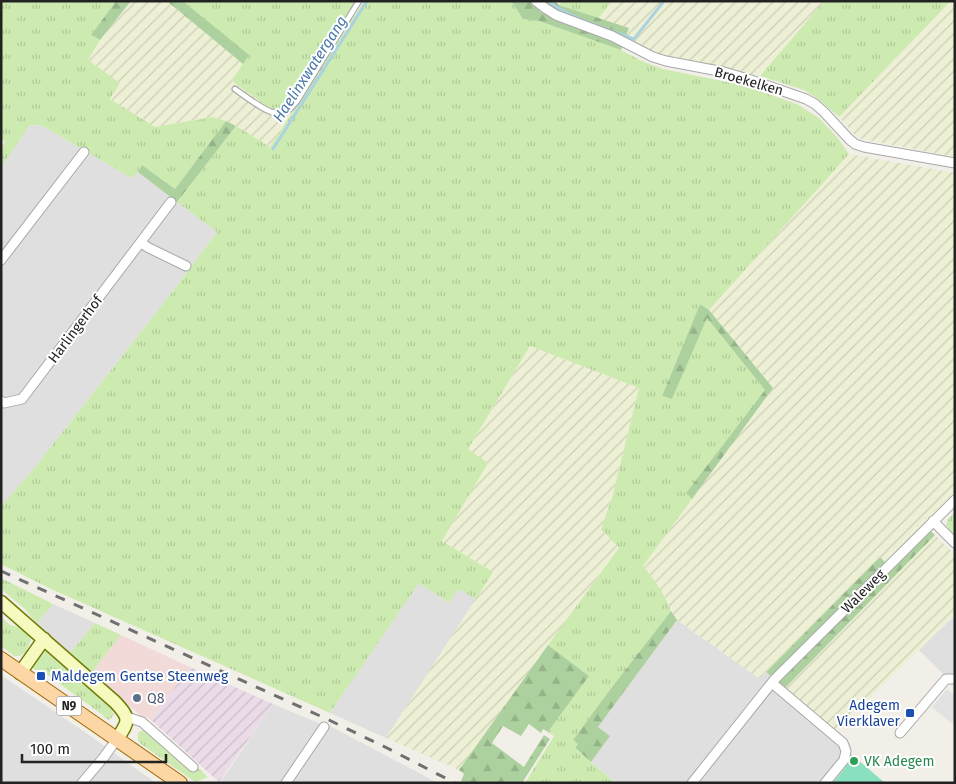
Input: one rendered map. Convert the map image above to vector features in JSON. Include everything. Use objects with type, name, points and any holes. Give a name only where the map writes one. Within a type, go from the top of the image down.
[{"type":"main road","name":"N9","points":[[1,659],[180,783]]},
{"type":"street","name":"Broekelken","points":[[536,1],[556,15],[612,36],[652,57],[724,72],[806,99],[824,112],[848,139],[856,144],[955,163]]},
{"type":"street","points":[[1,260],[84,152]]},
{"type":"street","name":"Harlingerhof","points":[[1,401],[4,403],[22,399],[171,202]]},
{"type":"street","points":[[141,242],[149,248],[186,266]]},
{"type":"street","points":[[1,244],[9,250]]},
{"type":"street","name":"Waleweg","points":[[692,783],[772,683],[955,500]]},
{"type":"street","points":[[933,521],[955,543]]},
{"type":"street","points":[[1,602],[115,702],[122,709],[126,717],[126,724],[117,739],[82,783]]},
{"type":"street","points":[[20,673],[44,639]]},
{"type":"street","points":[[900,733],[946,679],[955,679]]},
{"type":"street","points":[[772,683],[843,743],[846,751],[844,760],[824,783]]},
{"type":"street","points":[[126,717],[142,722],[193,767]]},
{"type":"street","points":[[286,783],[324,727]]},
{"type":"lane","points":[[235,89],[270,112],[282,114],[290,110],[297,102],[359,1]]},
{"type":"shaded area","points":[[30,125],[43,126],[131,178],[138,172],[217,232],[36,466],[3,505],[1,504],[1,168]]},
{"type":"shaded area","points":[[419,582],[448,603],[458,588],[476,599],[386,738],[330,713]]},
{"type":"shaded area","points":[[53,604],[95,623],[70,653],[37,623]]},
{"type":"shaded area","points":[[955,615],[955,674],[944,675],[919,650]]},
{"type":"shaded area","points":[[677,620],[760,679],[766,672],[846,739],[851,746],[851,754],[845,768],[833,783],[616,783],[591,762],[610,736],[598,727]]},
{"type":"shaded area","points":[[121,635],[190,667],[151,720],[147,717],[144,719],[92,672]]},
{"type":"shaded area","points":[[190,667],[273,704],[219,782],[151,720]]},
{"type":"shaded area","points":[[1,675],[86,733],[156,783],[1,783]]},
{"type":"shaded area","points":[[947,689],[955,696],[955,719],[951,723],[932,707]]},
{"type":"shaded area","points":[[273,704],[321,724],[282,783],[220,783]]},
{"type":"shaded area","points":[[328,725],[438,783],[289,783]]},
{"type":"green space","points":[[1,1],[116,1],[91,35],[100,40],[88,60],[120,83],[110,99],[155,127],[213,117],[226,121],[175,189],[142,165],[131,178],[43,126],[30,125],[1,168],[1,148],[5,142],[1,139]]},
{"type":"green space","points":[[116,1],[131,1],[100,40],[91,35]]},
{"type":"green space","points":[[131,1],[167,1],[243,64],[232,81],[290,116],[270,147],[236,126],[213,117],[155,127],[110,99],[88,60],[100,40]]},
{"type":"green space","points":[[167,1],[183,1],[249,55],[243,64]]},
{"type":"green space","points":[[183,1],[355,1],[289,108],[281,112],[272,110],[232,81],[248,55]]},
{"type":"green space","points":[[364,1],[511,1],[523,19],[539,21],[621,50],[663,69],[742,85],[797,104],[819,118],[837,137],[849,154],[709,310],[700,304],[662,396],[672,399],[706,317],[765,390],[686,493],[692,499],[643,566],[659,587],[671,611],[573,740],[578,744],[575,749],[616,783],[525,783],[554,736],[548,732],[589,676],[548,645],[619,548],[601,529],[612,498],[639,388],[530,346],[468,449],[488,463],[442,541],[493,572],[476,599],[458,589],[449,603],[419,583],[330,713],[51,589],[1,564],[1,504],[36,466],[217,232],[177,202],[236,126],[270,147]]},
{"type":"green space","points":[[511,1],[554,1],[559,5],[629,28],[621,50],[539,21],[523,19]]},
{"type":"green space","points":[[562,1],[612,1],[598,19],[559,5]]},
{"type":"green space","points":[[612,1],[824,1],[760,76],[665,56],[625,39],[629,28],[598,19]]},
{"type":"green space","points":[[824,1],[951,1],[839,117],[804,90],[760,76]]},
{"type":"green space","points":[[951,1],[955,1],[955,157],[859,138],[839,117]]},
{"type":"green space","points":[[226,121],[236,126],[177,202],[138,172],[142,165],[175,189]]},
{"type":"green space","points":[[849,154],[955,173],[955,495],[886,563],[880,557],[760,679],[677,620],[667,600],[643,566],[773,388],[709,310]]},
{"type":"green space","points":[[700,304],[709,310],[773,388],[692,499],[686,493],[765,390],[707,318],[672,399],[662,396]]},
{"type":"green space","points":[[530,346],[639,388],[612,498],[601,529],[619,548],[459,770],[386,738],[493,572],[442,541],[487,463],[468,449]]},
{"type":"green space","points":[[955,512],[955,536],[946,525],[948,519]]},
{"type":"green space","points":[[930,530],[935,535],[785,688],[766,672],[880,557],[891,568]]},
{"type":"green space","points":[[935,535],[955,555],[955,615],[836,730],[785,688]]},
{"type":"green space","points":[[1,578],[53,604],[37,623],[25,609],[1,589]]},
{"type":"green space","points":[[671,611],[677,620],[598,727],[610,736],[591,762],[575,748],[578,744],[573,740]]},
{"type":"green space","points":[[1,617],[30,637],[31,640],[26,652],[20,656],[14,656],[1,646]]},
{"type":"green space","points":[[95,623],[121,635],[92,672],[70,653]]},
{"type":"green space","points":[[548,645],[589,676],[548,732],[543,729],[541,733],[529,724],[521,736],[503,726],[492,743],[524,767],[544,735],[550,739],[522,783],[463,783],[461,781],[464,774],[459,770]]},
{"type":"green space","points":[[44,650],[111,709],[114,715],[109,720],[42,671],[35,670],[30,666]]},
{"type":"green space","points":[[142,730],[149,732],[192,771],[196,766],[208,777],[195,782],[141,744],[138,740],[138,733]]},
{"type":"green space","name":"VK Adegem","points":[[851,754],[885,783],[833,783],[845,768]]},
{"type":"waterway","name":"Haelinxwatergang","points":[[273,149],[367,1]]},
{"type":"waterway","name":"Haelinxwatergang","points":[[549,1],[578,18],[634,39],[664,1]]},
{"type":"railway","points":[[1,571],[329,720],[455,783]]},
{"type":"place","name":"Maldegem Gentse Steenweg","points":[[41,676]]},
{"type":"place","name":"Q8","points":[[137,698]]},
{"type":"place","name":"Adegem Vierklaver","points":[[910,713]]},
{"type":"place","name":"VK Adegem","points":[[854,761]]}]
